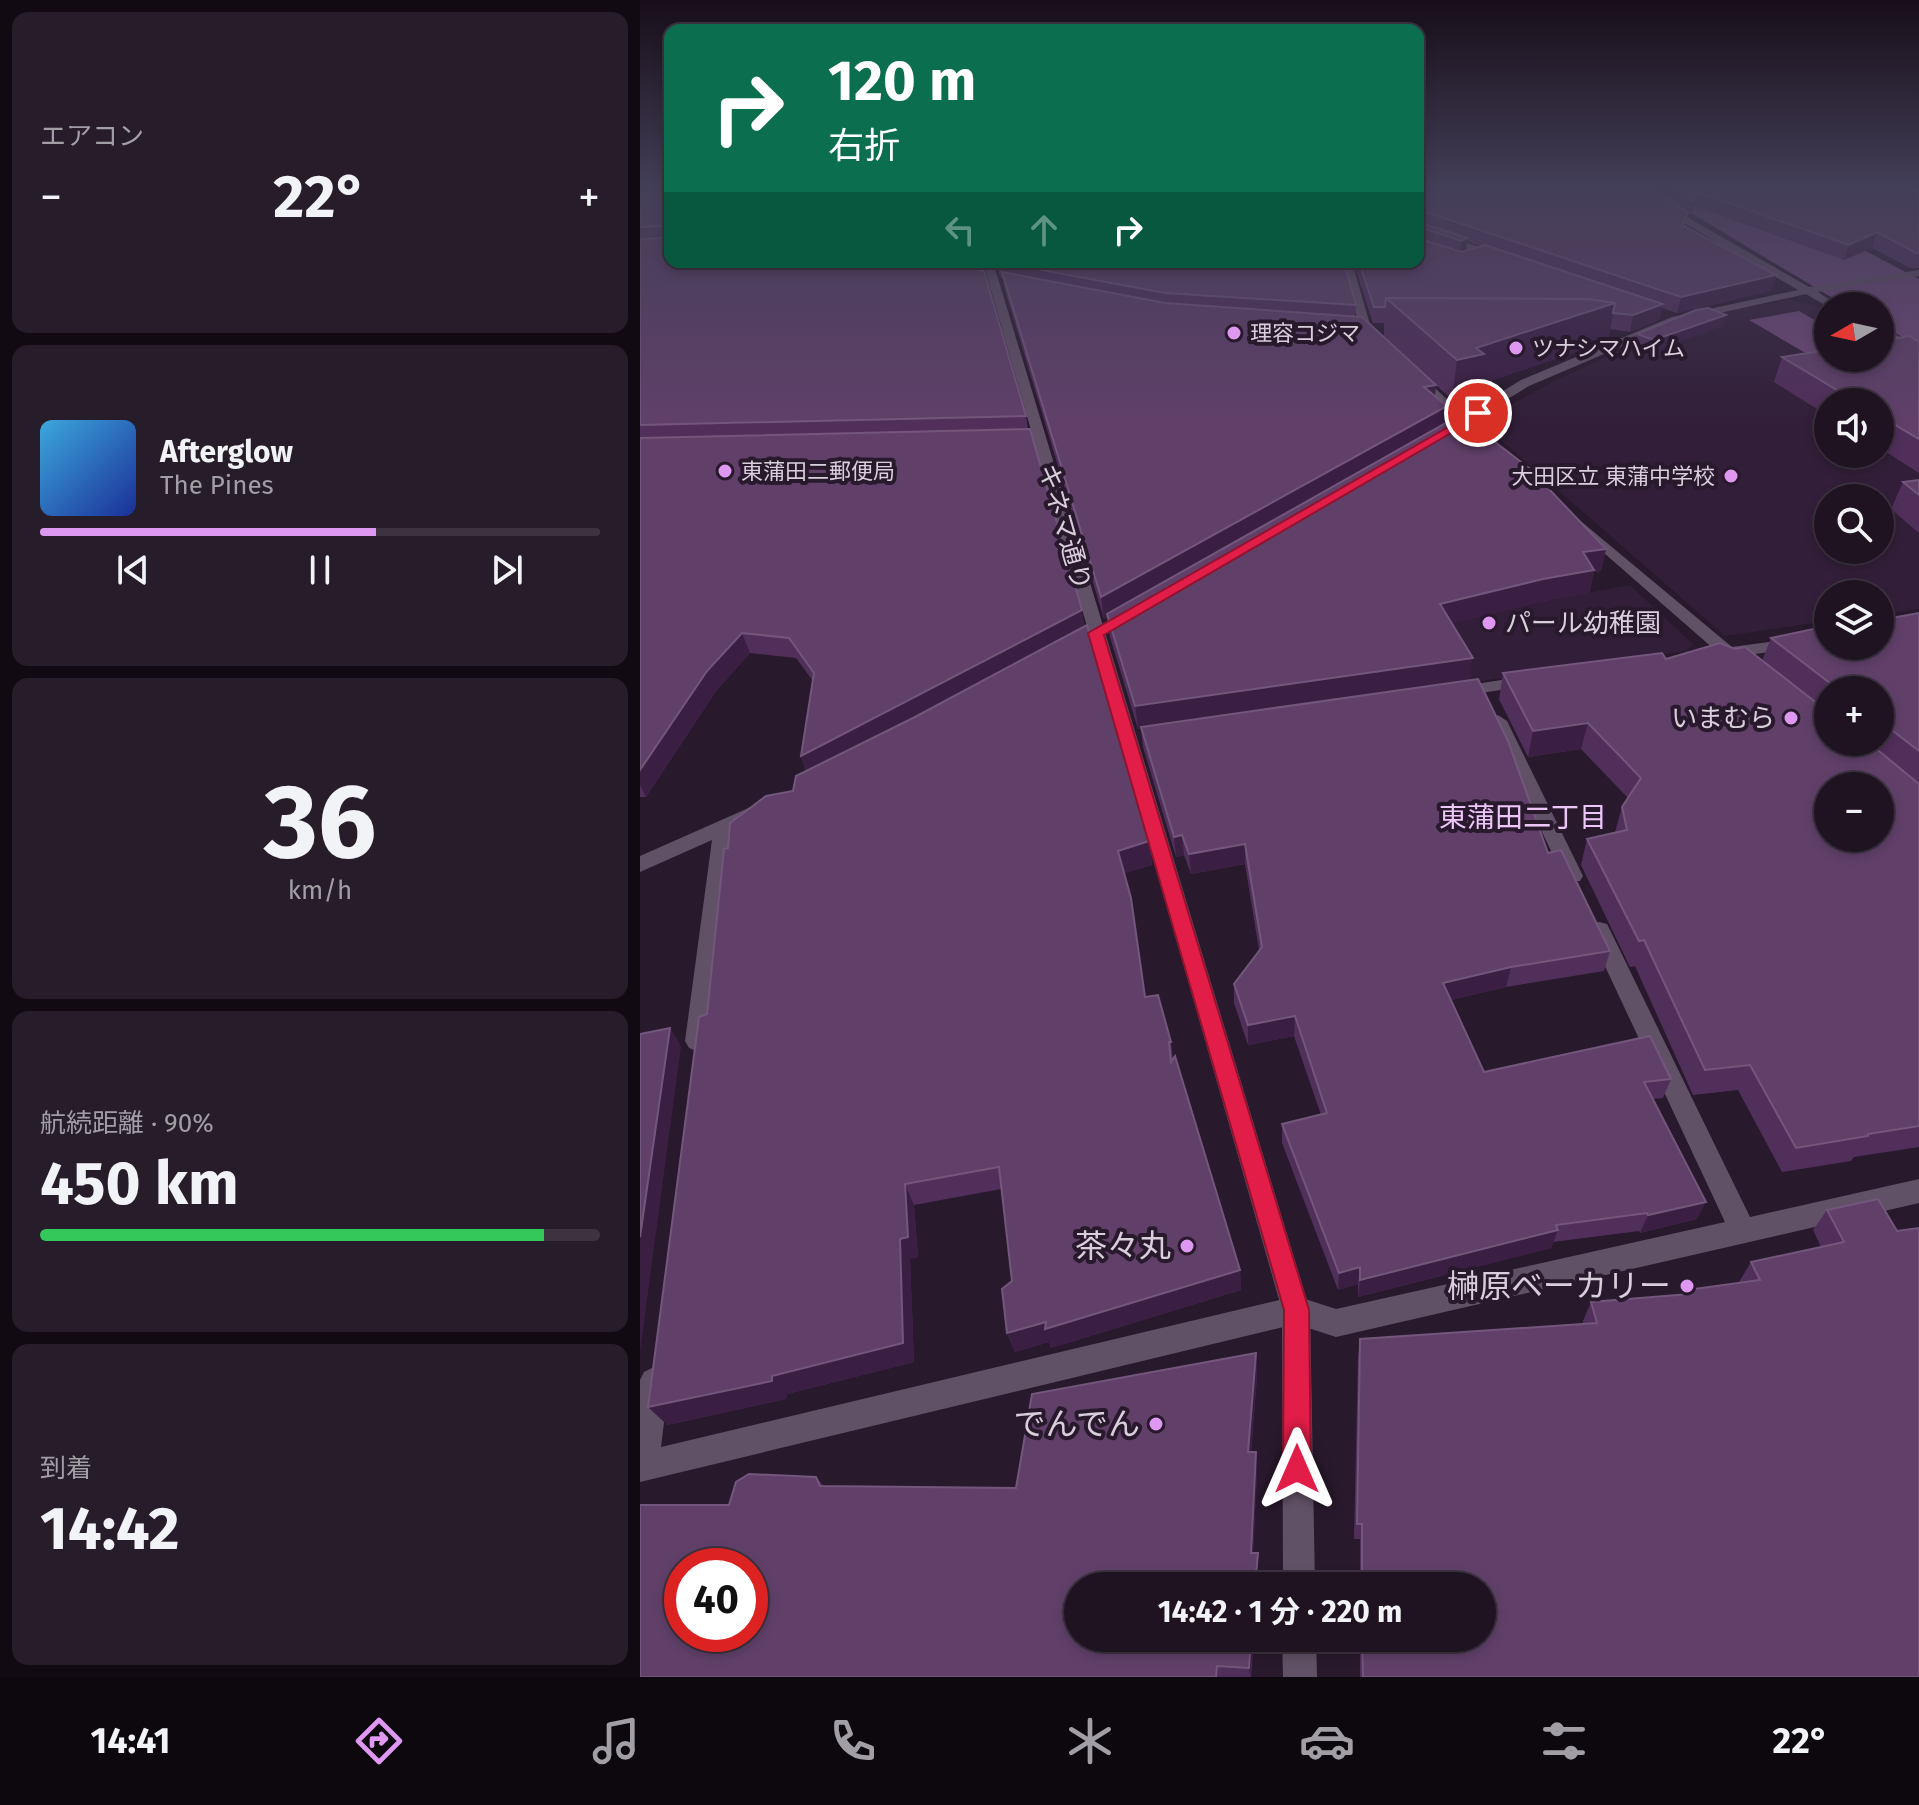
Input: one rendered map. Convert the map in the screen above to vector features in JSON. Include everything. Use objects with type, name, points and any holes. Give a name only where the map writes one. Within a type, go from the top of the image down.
[{"type":"street","points":[[1763,264],[1813,293]]},
{"type":"street","points":[[1348,268],[1360,329],[1388,351]]},
{"type":"street","points":[[1437,438],[1525,383],[1676,319],[1915,274]]},
{"type":"street","name":"キネマ通り","points":[[993,277],[1032,441],[1098,632],[1127,740],[1296,1310],[1299,1572]]},
{"type":"street","points":[[1657,312],[1676,319]]},
{"type":"street","points":[[1360,329],[1387,330]]},
{"type":"street","points":[[1604,335],[1628,338]]},
{"type":"street","points":[[1894,338],[1919,351]]},
{"type":"street","points":[[1411,372],[1482,439]]},
{"type":"street","points":[[1563,509],[1750,671]]},
{"type":"street","points":[[1697,657],[1814,641]]},
{"type":"street","points":[[1435,695],[1543,679]]},
{"type":"street","points":[[1482,688],[1742,1229]]},
{"type":"street","points":[[1127,740],[1153,735]]},
{"type":"street","points":[[640,865],[775,803]]},
{"type":"street","points":[[694,1061],[724,827]]},
{"type":"street","points":[[657,1357],[642,1466],[1296,1310],[1336,1323],[1919,1191]]},
{"type":"street","points":[[1299,1652],[1300,1677]]},
{"type":"shaded area","points":[[1776,264],[1891,264],[1919,279],[1919,346],[1894,333],[1894,292],[1823,292]]},
{"type":"shaded area","name":"大田区立 東蒲中学校","points":[[1788,300],[1814,306],[1814,372],[1894,372],[1894,348],[1919,361],[1919,609],[1894,612],[1894,580],[1814,580],[1814,623],[1725,636],[1487,428],[1486,419],[1552,382],[1691,318]]},
{"type":"shaded area","points":[[1799,311],[1814,320],[1814,358],[1749,320]]},
{"type":"shaded area","name":"パール幼稚園","points":[[1488,541],[1551,600],[1630,585],[1694,645],[1685,651],[1336,702]]},
{"type":"building","points":[[640,264],[664,264],[664,268],[969,268],[984,271],[1026,416],[640,425]]},
{"type":"building","points":[[1424,264],[1543,264],[1663,304],[1633,315],[1613,313],[1615,303],[1587,299],[1386,298],[1385,307],[1374,307],[1361,268],[1424,268]]},
{"type":"building","points":[[1583,264],[1756,264],[1776,275],[1681,297]]},
{"type":"building","points":[[1030,268],[1346,268],[1356,305],[1165,293]]},
{"type":"building","points":[[1002,272],[1165,303],[1362,317],[1436,385],[1424,387],[1447,406],[1101,597]]},
{"type":"building","points":[[1386,298],[1587,299],[1615,303],[1476,348],[1484,354],[1457,360]]},
{"type":"building","points":[[1708,308],[1726,315],[1654,340],[1637,334],[1696,310]]},
{"type":"building","points":[[1909,336],[1919,342],[1919,439],[1894,424],[1894,388],[1834,388],[1782,357],[1814,352],[1814,372],[1894,372],[1894,339]]},
{"type":"building","points":[[1460,415],[1529,468],[1606,549],[1583,552],[1594,570],[1440,604],[1473,658],[1135,706],[1107,614]]},
{"type":"building","points":[[1030,429],[1082,610],[801,756],[814,673],[789,638],[742,633],[707,671],[640,770],[640,438]]},
{"type":"building","points":[[1919,480],[1919,495],[1903,482]]},
{"type":"building","points":[[1919,613],[1919,751],[1894,732],[1894,676],[1821,676],[1771,638],[1814,629],[1814,660],[1894,660],[1894,617]]},
{"type":"building","points":[[1087,625],[1149,841],[1118,851],[1131,898],[1145,997],[1158,995],[1171,1042],[1171,1062],[1175,1056],[1240,1270],[1045,1329],[1046,1322],[1007,1333],[1002,1289],[1012,1281],[999,1167],[905,1184],[908,1237],[900,1239],[903,1343],[772,1376],[772,1381],[648,1407],[699,1017],[707,1014],[724,849],[728,848],[730,823],[766,796],[793,791],[796,776],[915,717]]},
{"type":"building","points":[[1720,643],[1735,649],[1745,647],[1814,701],[1814,756],[1885,756],[1919,784],[1919,1126],[1796,1148],[1750,1065],[1705,1070],[1644,940],[1639,941],[1587,839],[1627,830],[1622,807],[1641,778],[1588,723],[1533,731],[1503,673],[1662,653],[1666,659]]},
{"type":"building","points":[[1478,679],[1508,741],[1548,853],[1561,850],[1610,951],[1511,967],[1443,983],[1484,1072],[1650,1036],[1671,1079],[1644,1082],[1706,1202],[1648,1215],[1556,1225],[1558,1230],[1360,1280],[1360,1267],[1339,1273],[1282,1124],[1327,1113],[1295,1016],[1248,1025],[1234,984],[1262,947],[1245,844],[1189,854],[1182,835],[1174,837],[1141,727]]},
{"type":"building","points":[[670,1028],[640,1237],[640,1034]]},
{"type":"building","points":[[1878,1199],[1897,1231],[1919,1228],[1919,1677],[1363,1677],[1362,1652],[1496,1652],[1496,1572],[1362,1572],[1362,1524],[1357,1524],[1360,1339],[1597,1323],[1591,1302],[1690,1294],[1687,1290],[1760,1280],[1751,1262],[1844,1242],[1827,1210]]},
{"type":"building","points":[[1256,1353],[1248,1452],[1256,1452],[1251,1553],[1258,1553],[1256,1572],[1064,1572],[1064,1652],[1250,1652],[1249,1668],[1217,1666],[1216,1677],[640,1677],[640,1505],[729,1505],[736,1482],[749,1474],[816,1477],[820,1486],[1016,1488],[1032,1394]]},
{"type":"place","name":"理容コジマ","points":[[1234,333]]},
{"type":"place","name":"ツナシマハイム","points":[[1516,348]]},
{"type":"place","name":"東蒲田二郵便局","points":[[725,471]]},
{"type":"place","name":"大田区立 東蒲中学校","points":[[1731,476]]},
{"type":"place","name":"パール幼稚園","points":[[1489,623]]},
{"type":"place","name":"いまむら","points":[[1791,718]]},
{"type":"place","name":"茶々丸","points":[[1187,1246]]},
{"type":"place","name":"榊原ベーカリー","points":[[1687,1286]]},
{"type":"place","name":"でんでん","points":[[1156,1424]]},
{"type":"district","name":"東蒲田二丁目","points":[[1523,817]]},
{"type":"route","points":[[1297,1469],[1296,1310],[1096,633],[1478,413]]}]
